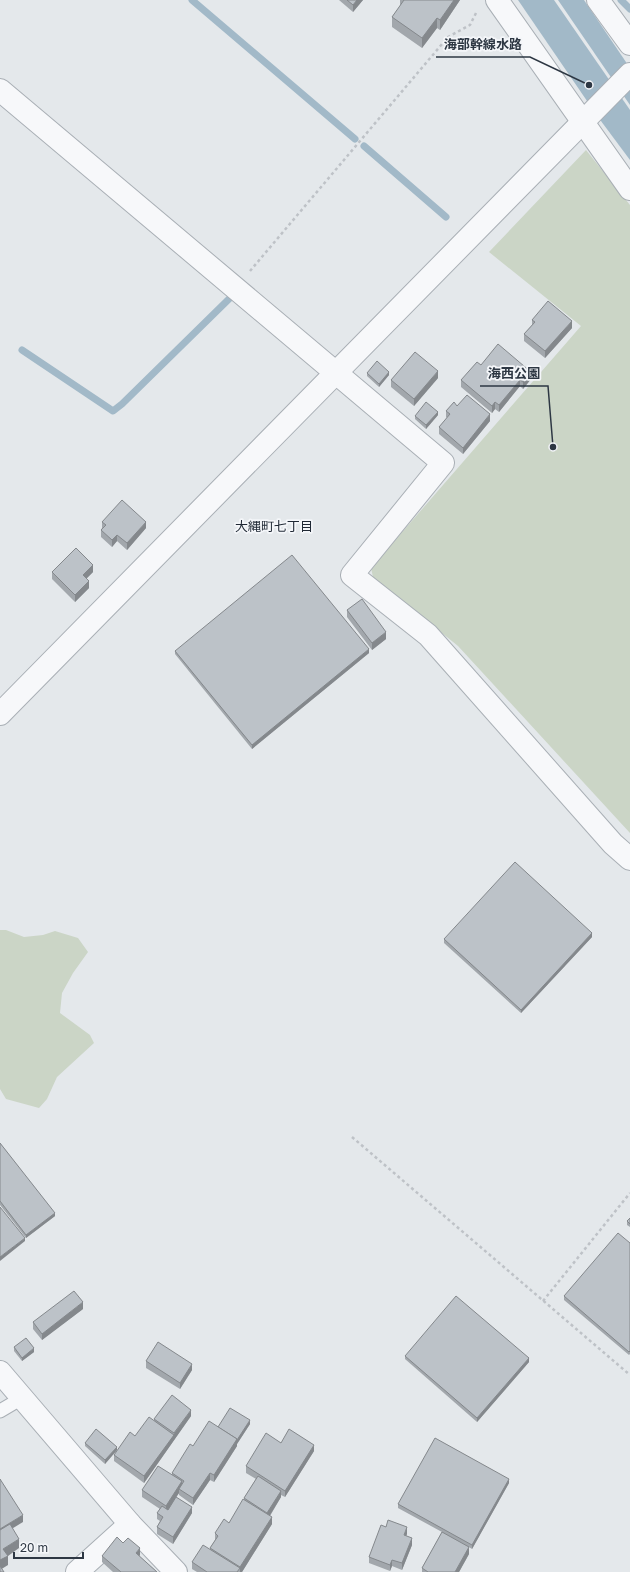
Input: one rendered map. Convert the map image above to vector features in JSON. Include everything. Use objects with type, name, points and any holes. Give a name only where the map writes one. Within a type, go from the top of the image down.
[{"type":"street","points":[[598,0],[630,44]]},
{"type":"street","points":[[488,3],[587,117],[630,190]]},
{"type":"street","points":[[0,714],[630,74]]},
{"type":"street","points":[[0,90],[443,463],[352,575],[428,635],[613,844],[630,859]]},
{"type":"street","points":[[0,1372],[130,1524],[176,1572]]},
{"type":"street","points":[[77,1572],[130,1524]]},
{"type":"lane","points":[[0,1411],[22,1398]]},
{"type":"path","points":[[236,288],[448,37],[470,25],[488,3]]},
{"type":"path","points":[[352,1138],[630,1375]]},
{"type":"path","points":[[543,1301],[630,1193]]},
{"type":"green space","points":[[586,150],[630,205],[630,833],[458,646],[373,577],[371,568],[581,326],[489,252]]},
{"type":"green space","points":[[0,930],[6,930],[24,937],[43,935],[55,931],[78,938],[88,952],[73,973],[62,993],[60,1013],[90,1035],[94,1043],[57,1077],[47,1099],[39,1108],[6,1099],[0,1089]]},
{"type":"water","points":[[518,0],[554,0],[630,110],[630,160],[598,117]]},
{"type":"water","points":[[558,0],[584,0],[630,68],[630,105]]},
{"type":"building","points":[[347,0],[357,0],[353,5]]},
{"type":"building","points":[[404,0],[454,0],[440,20],[437,18],[422,38],[392,17]]},
{"type":"building","points":[[548,301],[572,321],[545,351],[524,334],[535,322],[532,320]]},
{"type":"building","points":[[498,344],[531,372],[523,382],[520,380],[499,405],[495,402],[492,406],[461,380],[477,362],[481,365]]},
{"type":"building","points":[[415,352],[438,371],[414,399],[391,380]]},
{"type":"building","points":[[377,361],[389,372],[379,384],[367,373]]},
{"type":"building","points":[[467,395],[490,414],[463,448],[439,427],[450,414],[446,411],[454,402],[457,406]]},
{"type":"building","points":[[426,402],[438,412],[426,425],[415,416]]},
{"type":"building","points":[[122,500],[146,522],[127,543],[117,535],[112,540],[101,530],[106,525],[102,522]]},
{"type":"building","points":[[76,548],[93,565],[83,575],[89,581],[75,595],[52,572]]},
{"type":"building","points":[[292,555],[369,649],[252,745],[175,651]]},
{"type":"building","points":[[362,599],[386,632],[372,643],[347,610]]},
{"type":"building","points":[[515,862],[592,933],[521,1010],[444,939]]},
{"type":"building","points":[[0,1143],[55,1213],[26,1235],[0,1201]]},
{"type":"building","points":[[0,1207],[25,1238],[0,1257]]},
{"type":"building","points":[[618,1233],[630,1243],[629,1352],[564,1296]]},
{"type":"building","points":[[74,1291],[83,1302],[42,1334],[33,1322]]},
{"type":"building","points":[[456,1296],[529,1358],[477,1418],[405,1356]]},
{"type":"building","points":[[26,1338],[34,1348],[22,1358],[14,1347]]},
{"type":"building","points":[[158,1342],[192,1364],[180,1383],[146,1361]]},
{"type":"building","points":[[172,1395],[191,1410],[174,1433],[154,1419]]},
{"type":"building","points":[[230,1408],[250,1420],[237,1440],[218,1427]]},
{"type":"building","points":[[149,1417],[174,1435],[144,1476],[114,1455],[130,1432],[135,1436]]},
{"type":"building","points":[[209,1421],[237,1439],[214,1475],[210,1473],[193,1498],[179,1489],[184,1481],[172,1473],[190,1444],[193,1446]]},
{"type":"building","points":[[96,1429],[117,1447],[105,1460],[85,1443]]},
{"type":"building","points":[[289,1429],[314,1445],[285,1491],[246,1466],[266,1433],[281,1443]]},
{"type":"building","points":[[435,1438],[509,1479],[472,1545],[398,1504]]},
{"type":"building","points":[[158,1466],[182,1481],[166,1506],[142,1490]]},
{"type":"building","points":[[258,1476],[281,1491],[267,1513],[244,1498]]},
{"type":"building","points":[[0,1479],[23,1515],[0,1529]]},
{"type":"building","points":[[176,1497],[192,1507],[173,1537],[157,1527],[163,1517],[157,1513],[162,1506],[168,1510]]},
{"type":"building","points":[[243,1499],[272,1517],[240,1567],[210,1548],[218,1536],[215,1533],[224,1519],[229,1523]]},
{"type":"building","points":[[388,1520],[407,1527],[404,1535],[412,1538],[402,1563],[392,1560],[390,1565],[369,1557],[381,1525],[386,1527]]},
{"type":"building","points":[[10,1524],[19,1539],[3,1549],[8,1556],[0,1560],[0,1530]]},
{"type":"building","points":[[442,1532],[469,1547],[455,1572],[428,1572],[422,1568]]},
{"type":"building","points":[[117,1537],[123,1543],[128,1538],[140,1548],[136,1553],[157,1572],[121,1572],[102,1556]]},
{"type":"building","points":[[203,1545],[240,1568],[237,1572],[207,1572],[192,1562]]},
{"type":"building","points":[[0,1566],[4,1572],[0,1572]]},
{"type":"waterway","points":[[192,0],[355,139]]},
{"type":"waterway","points":[[621,0],[630,9]]},
{"type":"waterway","points":[[364,146],[446,217]]},
{"type":"waterway","points":[[22,350],[113,411],[122,404],[230,298]]},
{"type":"place","name":"海部幹線水路","points":[[589,85]]},
{"type":"place","name":"海西公園","points":[[553,447]]},
{"type":"district","name":"大縄町七丁目","points":[[274,526]]}]
